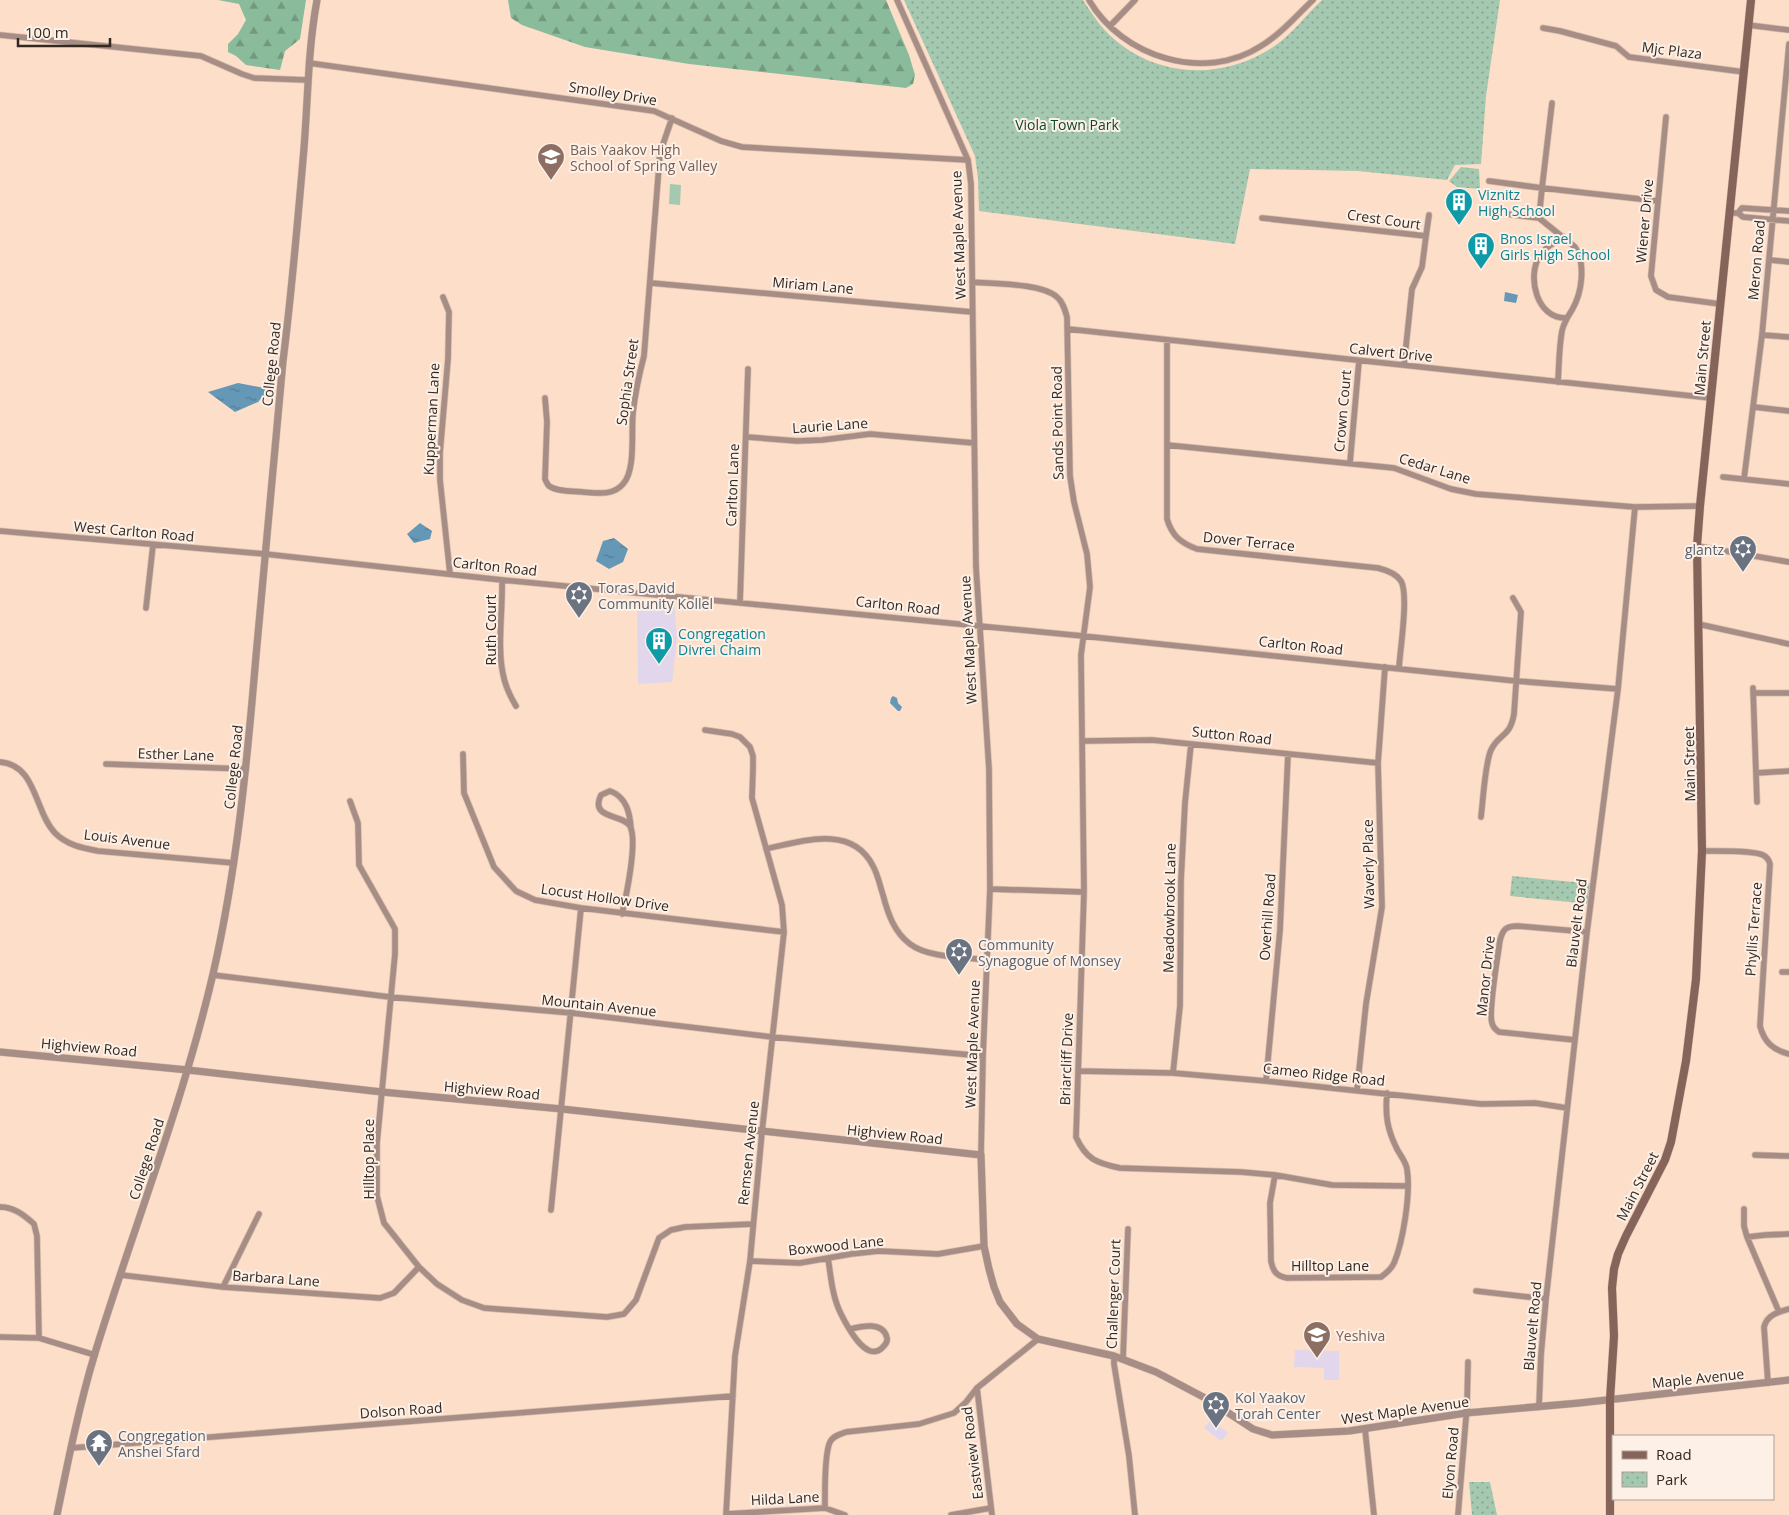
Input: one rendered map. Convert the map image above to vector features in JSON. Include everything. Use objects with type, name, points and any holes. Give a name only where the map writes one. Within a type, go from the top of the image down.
[{"type":"main road","name":"Main Street","points":[[1610,1515],[1610,1400],[1614,1336],[1614,1269],[1626,1236],[1665,1160],[1671,1142],[1686,1061],[1696,980],[1702,851],[1697,546],[1720,304],[1734,213],[1751,0]]},
{"type":"street","name":"College Road","points":[[56,1515],[95,1355],[188,1070],[213,975],[234,863],[246,769],[283,361],[290,308],[304,147],[307,80],[317,0]]},
{"type":"street","name":"West Maple Avenue","points":[[898,0],[968,160],[971,184],[976,542],[989,769],[990,890],[981,1156],[984,1246],[994,1287],[1000,1302],[1017,1324],[1038,1339],[1114,1356],[1156,1372],[1207,1399],[1253,1429],[1272,1435],[1317,1434],[1365,1429],[1466,1413],[1610,1400]]},
{"type":"street","points":[[1089,0],[1101,17],[1132,44],[1165,59],[1190,63],[1213,62],[1237,57],[1261,46],[1284,28],[1312,0]]},
{"type":"street","points":[[1110,26],[1135,0]]},
{"type":"street","points":[[1748,25],[1789,30]]},
{"type":"street","name":"Mjc Plaza","points":[[1542,28],[1560,30],[1616,46],[1629,57],[1744,72]]},
{"type":"street","points":[[0,35],[201,56],[254,78],[307,80]]},
{"type":"street","name":"Meron Road","points":[[1744,479],[1754,408],[1770,260],[1772,210],[1789,44]]},
{"type":"street","name":"Smolley Drive","points":[[309,63],[629,106],[654,111],[721,141],[742,147],[968,160]]},
{"type":"street","points":[[1539,218],[1552,103]]},
{"type":"street","name":"Wiener Drive","points":[[1666,117],[1651,276],[1656,290],[1668,297],[1720,304]]},
{"type":"street","name":"Sophia Street","points":[[545,398],[547,422],[545,479],[549,486],[558,489],[601,493],[613,492],[622,486],[629,477],[631,466],[633,413],[644,356],[660,153],[672,118]]},
{"type":"street","points":[[1489,181],[1658,201]]},
{"type":"street","points":[[1734,213],[1742,208],[1789,212]]},
{"type":"street","points":[[1492,212],[1539,218],[1564,237],[1579,253],[1581,262],[1577,300],[1572,311],[1565,318],[1562,331],[1558,382]]},
{"type":"street","points":[[1734,213],[1743,217],[1789,221]]},
{"type":"street","points":[[1426,236],[1429,215]]},
{"type":"street","name":"Crest Court","points":[[1262,218],[1426,236],[1422,267],[1412,289],[1404,365]]},
{"type":"street","points":[[1564,237],[1549,245],[1540,256],[1536,264],[1534,282],[1539,300],[1544,308],[1558,318],[1565,318]]},
{"type":"street","points":[[1770,260],[1789,262]]},
{"type":"street","name":"Sands Point Road","points":[[972,282],[1036,288],[1057,297],[1064,307],[1068,329],[1070,476],[1074,502],[1087,554],[1090,587],[1083,636]]},
{"type":"street","name":"Miriam Lane","points":[[650,283],[972,312]]},
{"type":"street","name":"Kupperman Lane","points":[[444,297],[449,312],[448,359],[440,453],[440,480],[450,574]]},
{"type":"street","name":"Calvert Drive","points":[[1068,329],[1711,398]]},
{"type":"street","points":[[1762,335],[1789,337]]},
{"type":"street","name":"Dover Terrace","points":[[1167,340],[1167,519],[1174,535],[1186,545],[1197,548],[1378,568],[1395,574],[1401,581],[1405,595],[1399,668]]},
{"type":"street","name":"Crown Court","points":[[1350,463],[1359,361]]},
{"type":"street","name":"Carlton Lane","points":[[740,602],[748,369]]},
{"type":"street","points":[[1754,408],[1789,411]]},
{"type":"street","name":"Laurie Lane","points":[[746,437],[797,441],[870,434],[974,443]]},
{"type":"street","name":"Cedar Lane","points":[[1167,445],[1394,468],[1451,490],[1476,494],[1635,506]]},
{"type":"street","points":[[1723,477],[1789,484]]},
{"type":"street","points":[[1635,506],[1700,506]]},
{"type":"street","name":"Blauvelt Road","points":[[1539,1407],[1540,1355],[1587,932],[1618,689],[1635,506]]},
{"type":"street","name":"West Carlton Road","points":[[0,531],[265,554]]},
{"type":"street","points":[[146,608],[153,545]]},
{"type":"street","points":[[1697,546],[1789,562]]},
{"type":"street","name":"Carlton Road","points":[[265,554],[502,580],[1083,636],[1516,681],[1618,689]]},
{"type":"street","name":"Ruth Court","points":[[502,580],[500,652],[508,691],[516,706]]},
{"type":"street","points":[[1481,817],[1491,750],[1507,733],[1512,724],[1521,612],[1512,598]]},
{"type":"street","points":[[1698,624],[1789,644]]},
{"type":"street","name":"Briarcliff Drive","points":[[1083,636],[1081,655],[1084,892],[1076,1137],[1082,1151],[1102,1164],[1120,1168],[1241,1172],[1274,1175],[1332,1185],[1408,1186]]},
{"type":"street","name":"Waverly Place","points":[[1358,1090],[1366,1004],[1382,907],[1378,763],[1384,666]]},
{"type":"street","points":[[1757,802],[1753,691],[1789,693]]},
{"type":"street","name":"Remsen Avenue","points":[[705,730],[740,737],[750,747],[753,763],[752,798],[782,905],[784,932],[750,1261],[736,1356],[726,1514]]},
{"type":"street","name":"Sutton Road","points":[[1083,741],[1152,740],[1378,763]]},
{"type":"street","name":"Meadowbrook Lane","points":[[1173,1073],[1180,1006],[1181,880],[1190,744]]},
{"type":"street","name":"Locust Hollow Drive","points":[[463,754],[464,793],[494,867],[516,891],[536,900],[581,908],[784,932]]},
{"type":"street","name":"Overhill Road","points":[[1266,1081],[1280,930],[1288,754]]},
{"type":"street","name":"Louis Avenue","points":[[0,762],[16,768],[30,781],[41,812],[49,825],[66,841],[77,846],[98,851],[234,863]]},
{"type":"street","name":"Esther Lane","points":[[106,764],[246,769]]},
{"type":"street","points":[[1756,773],[1789,771]]},
{"type":"street","points":[[622,914],[630,876],[632,843],[631,829],[629,812],[618,795],[610,791],[601,795],[598,803],[601,811],[626,823],[631,829]]},
{"type":"street","name":"Hilltop Place","points":[[350,801],[358,823],[359,865],[395,929],[395,954],[377,1144],[377,1196],[384,1223],[419,1267],[437,1284],[462,1300],[484,1308],[607,1317],[624,1314],[636,1300],[659,1238],[671,1230],[685,1227],[753,1224]]},
{"type":"street","points":[[766,849],[813,838],[833,838],[851,844],[864,854],[873,865],[888,914],[898,933],[911,945],[926,952],[988,960]]},
{"type":"street","name":"Phyllis Terrace","points":[[1702,851],[1758,853],[1763,854],[1769,861],[1760,1026],[1762,1035],[1773,1048],[1789,1054]]},
{"type":"street","points":[[990,890],[1084,892]]},
{"type":"street","points":[[551,1210],[572,1014],[581,908]]},
{"type":"street","name":"Manor Drive","points":[[1575,1040],[1499,1032],[1494,1029],[1491,1022],[1492,1001],[1503,930],[1509,926],[1518,926],[1587,932]]},
{"type":"street","points":[[1782,972],[1789,972]]},
{"type":"street","name":"Mountain Avenue","points":[[213,975],[390,997],[572,1014],[772,1037],[983,1056]]},
{"type":"street","name":"Highview Road","points":[[0,1052],[562,1109],[981,1156]]},
{"type":"street","name":"Cameo Ridge Road","points":[[1078,1071],[1173,1073],[1358,1090],[1481,1104],[1535,1103],[1567,1108]]},
{"type":"street","name":"Hilltop Lane","points":[[1274,1175],[1270,1203],[1271,1261],[1273,1270],[1279,1277],[1381,1277],[1394,1264],[1404,1227],[1408,1201],[1407,1168],[1396,1147],[1385,1112],[1387,1093]]},
{"type":"street","points":[[1755,1155],[1789,1156]]},
{"type":"street","points":[[0,1207],[7,1207],[19,1212],[34,1224],[37,1236],[39,1338]]},
{"type":"street","points":[[1744,1209],[1744,1226],[1747,1237],[1779,1312]]},
{"type":"street","points":[[223,1287],[258,1214]]},
{"type":"street","name":"Challenger Court","points":[[1123,1359],[1128,1229]]},
{"type":"street","points":[[1747,1237],[1765,1234],[1789,1234]]},
{"type":"street","name":"Boxwood Lane","points":[[750,1261],[800,1263],[879,1251],[938,1254],[984,1246]]},
{"type":"street","points":[[828,1258],[833,1294],[850,1329],[866,1350],[872,1353],[880,1350],[886,1344],[887,1339],[884,1331],[877,1327],[869,1325],[850,1329]]},
{"type":"street","name":"Barbara Lane","points":[[121,1275],[223,1287],[380,1298],[394,1293],[419,1267]]},
{"type":"street","points":[[1476,1291],[1546,1299]]},
{"type":"street","points":[[1768,1383],[1764,1328],[1767,1318],[1789,1308]]},
{"type":"street","points":[[0,1337],[39,1338],[95,1355]]},
{"type":"street","points":[[825,1508],[827,1454],[830,1442],[836,1436],[846,1432],[919,1424],[954,1413],[977,1388],[1038,1339]]},
{"type":"street","points":[[1114,1356],[1129,1456],[1135,1515]]},
{"type":"street","name":"Elyon Road","points":[[1458,1515],[1468,1362]]},
{"type":"street","name":"Maple Avenue","points":[[1610,1400],[1789,1380]]},
{"type":"street","name":"Eastview Road","points":[[977,1388],[992,1515]]},
{"type":"street","name":"Dolson Road","points":[[71,1448],[733,1396]]},
{"type":"street","points":[[1365,1429],[1374,1515]]},
{"type":"street","name":"Hilda Lane","points":[[726,1514],[825,1508],[845,1515]]},
{"type":"street","points":[[951,1515],[990,1508]]},
{"type":"shaded area","points":[[637,599],[674,603],[677,637],[672,682],[638,684]]},
{"type":"shaded area","name":"Yeshiva","points":[[1295,1350],[1339,1351],[1339,1380],[1324,1380],[1324,1368],[1294,1367]]},
{"type":"shaded area","points":[[1211,1420],[1228,1433],[1221,1441],[1204,1428]]},
{"type":"green space","points":[[218,0],[306,0],[300,39],[285,51],[280,70],[246,65],[228,52],[228,44],[238,34],[246,20],[239,4]]},
{"type":"green space","points":[[508,0],[886,0],[909,55],[915,75],[913,84],[906,88],[689,64],[585,47],[522,25],[511,18]]},
{"type":"green space","name":"Viola Town Park","points":[[904,0],[1083,0],[1105,30],[1132,52],[1152,62],[1172,68],[1194,70],[1215,69],[1257,56],[1282,41],[1322,0],[1500,0],[1486,96],[1481,164],[1455,165],[1447,180],[1358,171],[1250,169],[1235,244],[979,211],[975,156]]},
{"type":"green space","points":[[1461,167],[1479,169],[1480,189],[1457,187],[1449,181]]},
{"type":"green space","points":[[670,184],[681,185],[680,205],[669,204]]},
{"type":"green space","points":[[1512,876],[1594,884],[1590,904],[1510,896]]},
{"type":"green space","points":[[1469,1482],[1490,1482],[1497,1515],[1472,1515]]},
{"type":"water","points":[[1505,292],[1518,295],[1516,303],[1504,301]]},
{"type":"water","points":[[238,383],[270,389],[258,402],[235,412],[208,392]]},
{"type":"water","points":[[420,523],[432,531],[430,539],[414,543],[407,534]]},
{"type":"water","points":[[614,538],[628,549],[623,562],[609,569],[596,561],[603,541]]},
{"type":"water","points":[[893,696],[897,698],[898,703],[902,707],[900,711],[890,703]]},
{"type":"place","name":"Bais Yaakov High School of Spring Valley","points":[[551,181]]},
{"type":"place","name":"Viznitz High School","points":[[1459,226]]},
{"type":"place","name":"Bnos Israel Girls High School","points":[[1481,270]]},
{"type":"place","name":"glantz","points":[[1743,573]]},
{"type":"place","name":"Toras David Community Kollel","points":[[579,619]]},
{"type":"place","name":"Congregation Divrei Chaim","points":[[659,665]]},
{"type":"place","name":"Community Synagogue of Monsey","points":[[959,976]]},
{"type":"place","name":"Yeshiva","points":[[1317,1359]]},
{"type":"place","name":"Kol Yaakov Torah Center","points":[[1216,1429]]},
{"type":"place","name":"Congregation Anshei Sfard","points":[[99,1467]]}]
